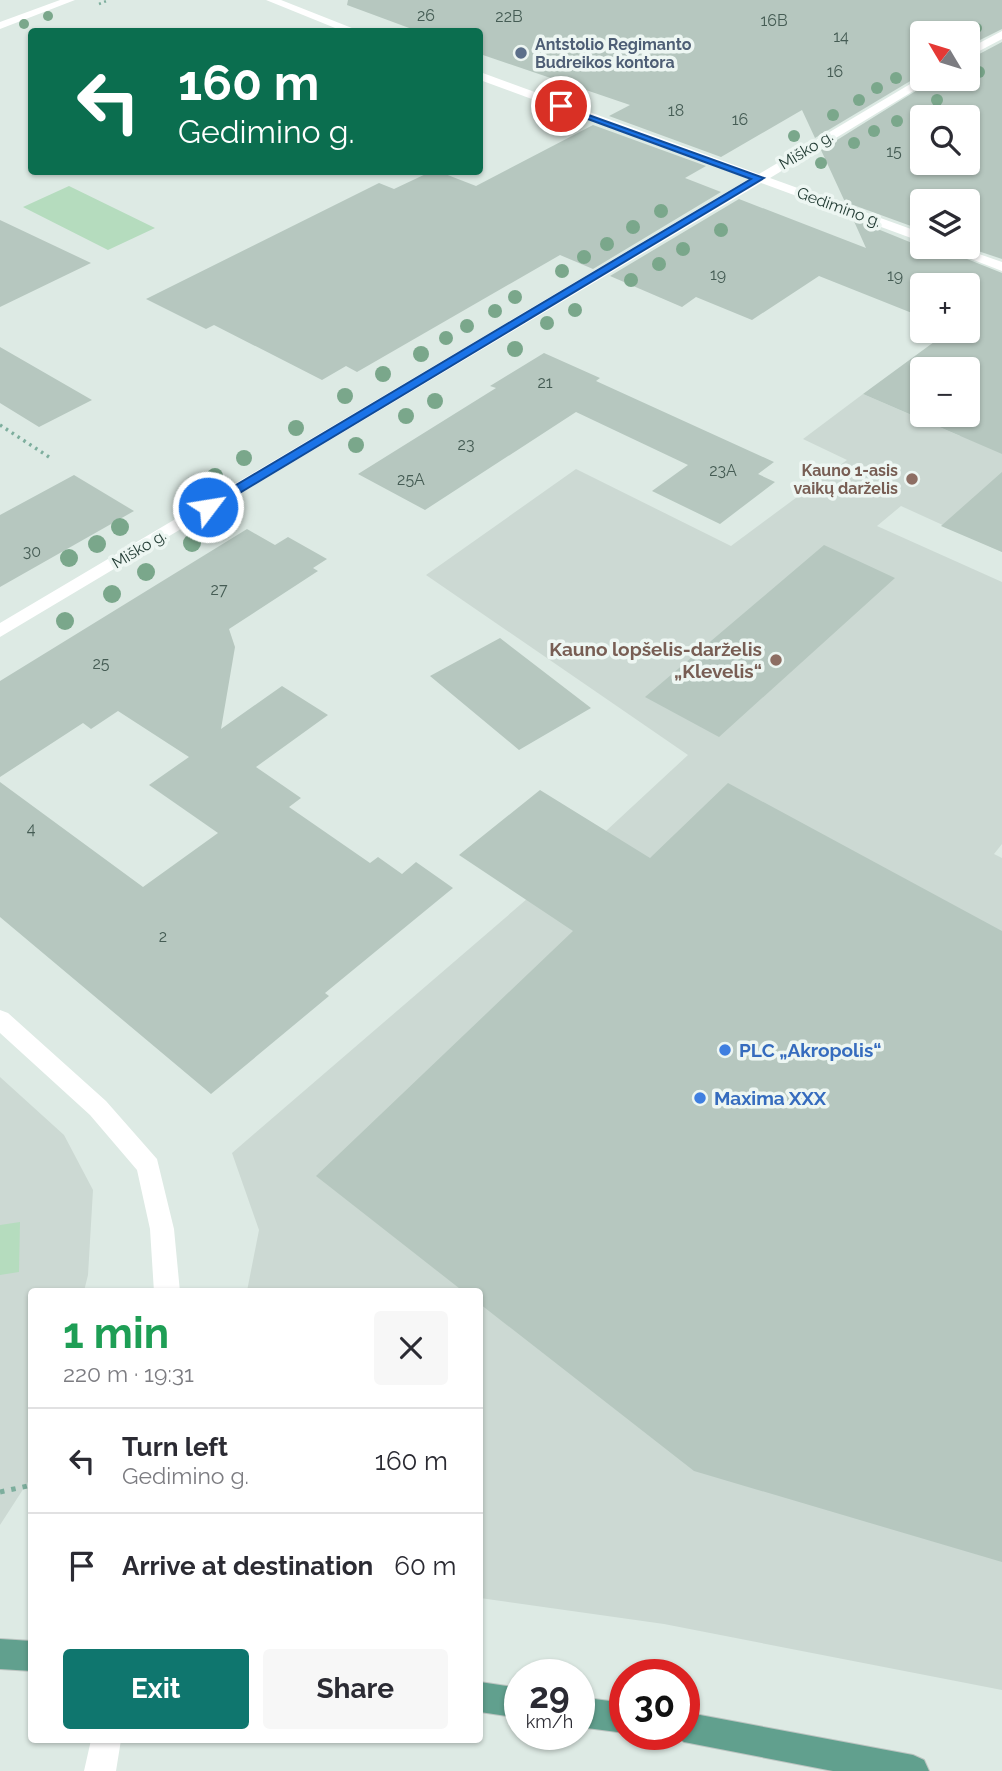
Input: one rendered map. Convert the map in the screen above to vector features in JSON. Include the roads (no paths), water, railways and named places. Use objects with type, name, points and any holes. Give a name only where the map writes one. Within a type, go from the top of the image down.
[{"type":"main road","points":[[0,1654],[28,1656]]},
{"type":"main road","points":[[483,1697],[504,1701]]},
{"type":"main road","points":[[700,1730],[913,1771]]},
{"type":"street","points":[[0,26],[70,0]]},
{"type":"street","points":[[271,0],[347,28]]},
{"type":"street","points":[[980,47],[1002,34]]},
{"type":"street","name":"Gedimino g.","points":[[483,77],[910,234]]},
{"type":"street","name":"Miško g.","points":[[0,631],[910,89]]},
{"type":"street","points":[[980,259],[1002,267]]},
{"type":"street","points":[[0,1019],[99,1108],[148,1166],[162,1230],[167,1288]]},
{"type":"street","points":[[100,1771],[105,1743]]},
{"type":"place","name":"Antstolio Regimanto Budreikos kontora","points":[[521,53]]},
{"type":"place","name":"Kauno 1-asis vaikų darželis","points":[[912,479]]},
{"type":"place","name":"Kauno lopšelis-darželis „Klevelis“","points":[[776,660]]},
{"type":"place","name":"PLC „Akropolis“","points":[[725,1050]]},
{"type":"place","name":"Maxima XXX","points":[[700,1098]]}]
